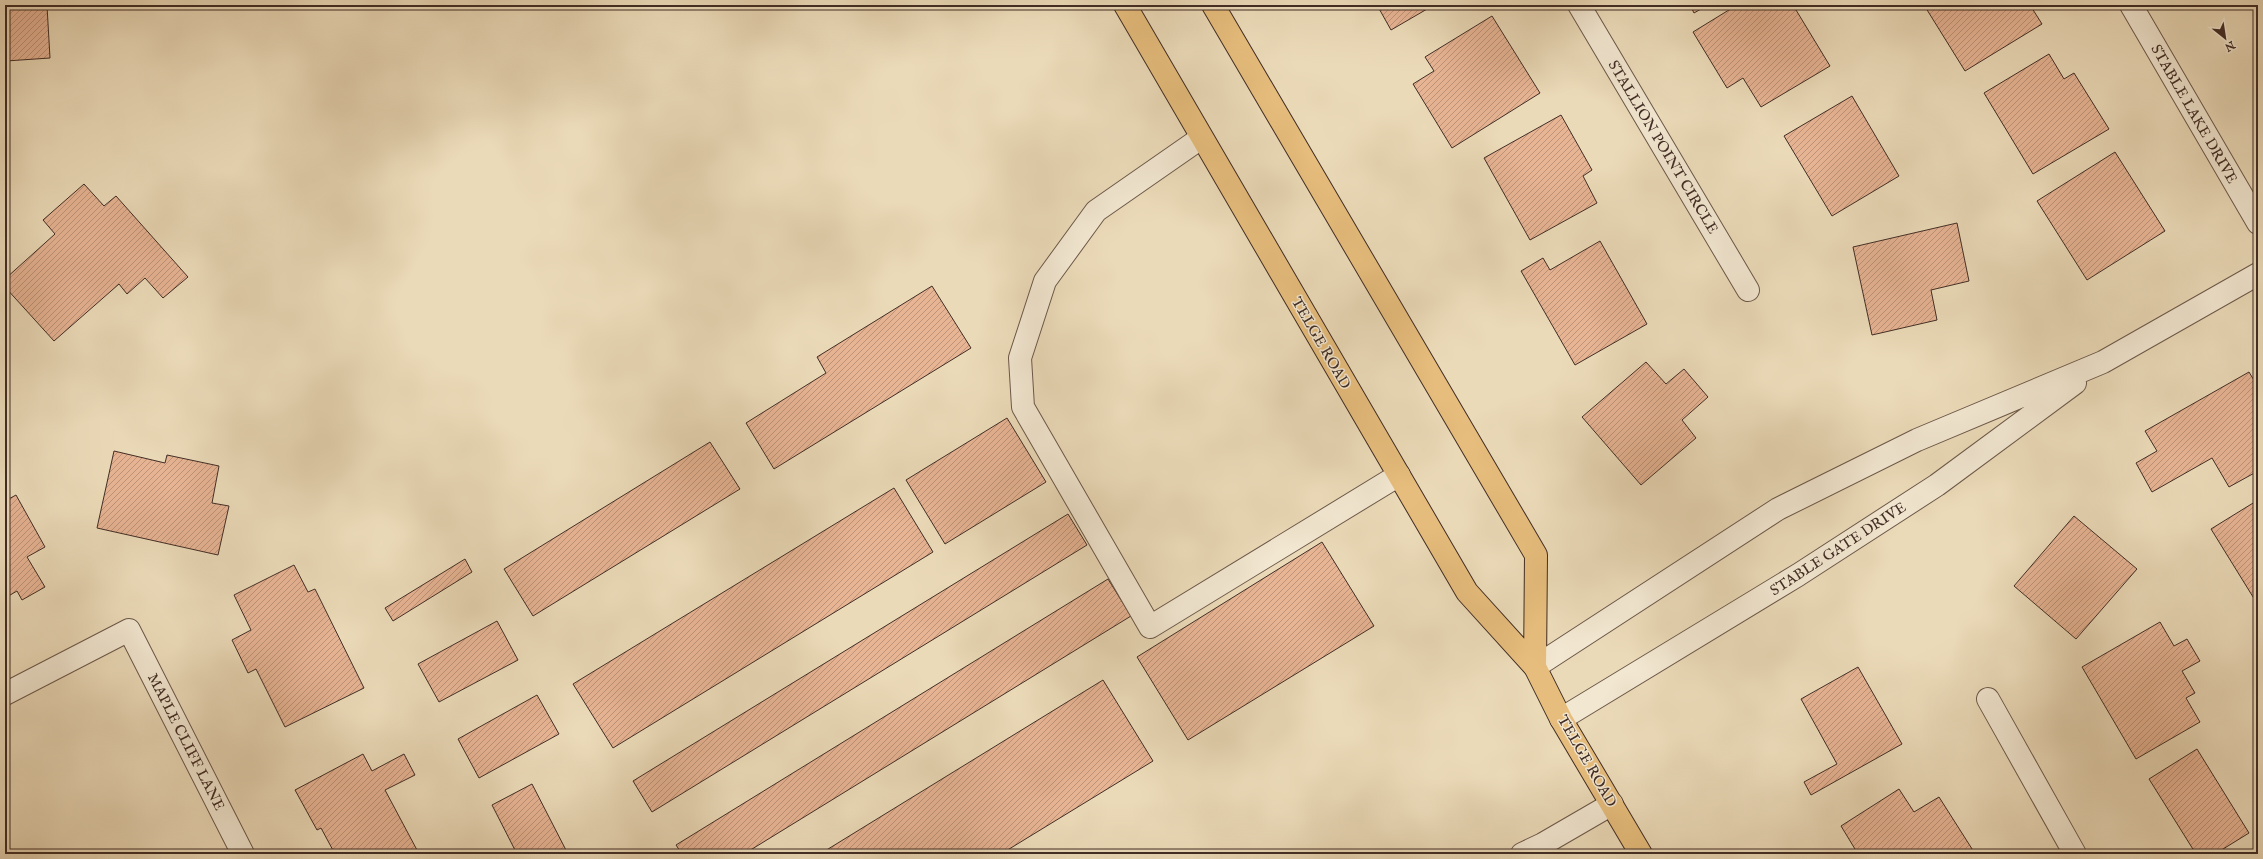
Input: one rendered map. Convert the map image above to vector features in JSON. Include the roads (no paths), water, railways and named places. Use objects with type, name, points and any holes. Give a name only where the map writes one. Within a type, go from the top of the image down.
[{"type":"main road","name":"TELGE ROAD","points":[[1125,5],[1201,138],[1467,592],[1535,667],[1561,719],[1641,854]]},
{"type":"main road","name":"TELGE ROAD","points":[[1213,5],[1536,556],[1535,667]]},
{"type":"street","name":"STALLION POINT CIRCLE","points":[[1579,5],[1748,290]]},
{"type":"street","name":"STABLE LAKE DRIVE","points":[[2130,5],[2258,223]]},
{"type":"street","points":[[1201,138],[1096,211],[1045,281],[1020,358],[1023,407],[1150,627],[1399,475]]},
{"type":"street","name":"STABLE GATE DRIVE","points":[[1561,719],[1798,575],[1930,489],[2103,362],[2258,274]]},
{"type":"street","name":"STABLE GATE DRIVE","points":[[1535,667],[1778,509],[1917,440],[2103,362]]},
{"type":"street","name":"MAPLE CLIFF LANE","points":[[5,694],[128,630],[243,854]]},
{"type":"street","points":[[1988,699],[2076,854]]},
{"type":"street","points":[[1522,854],[1543,844],[1612,804]]}]
